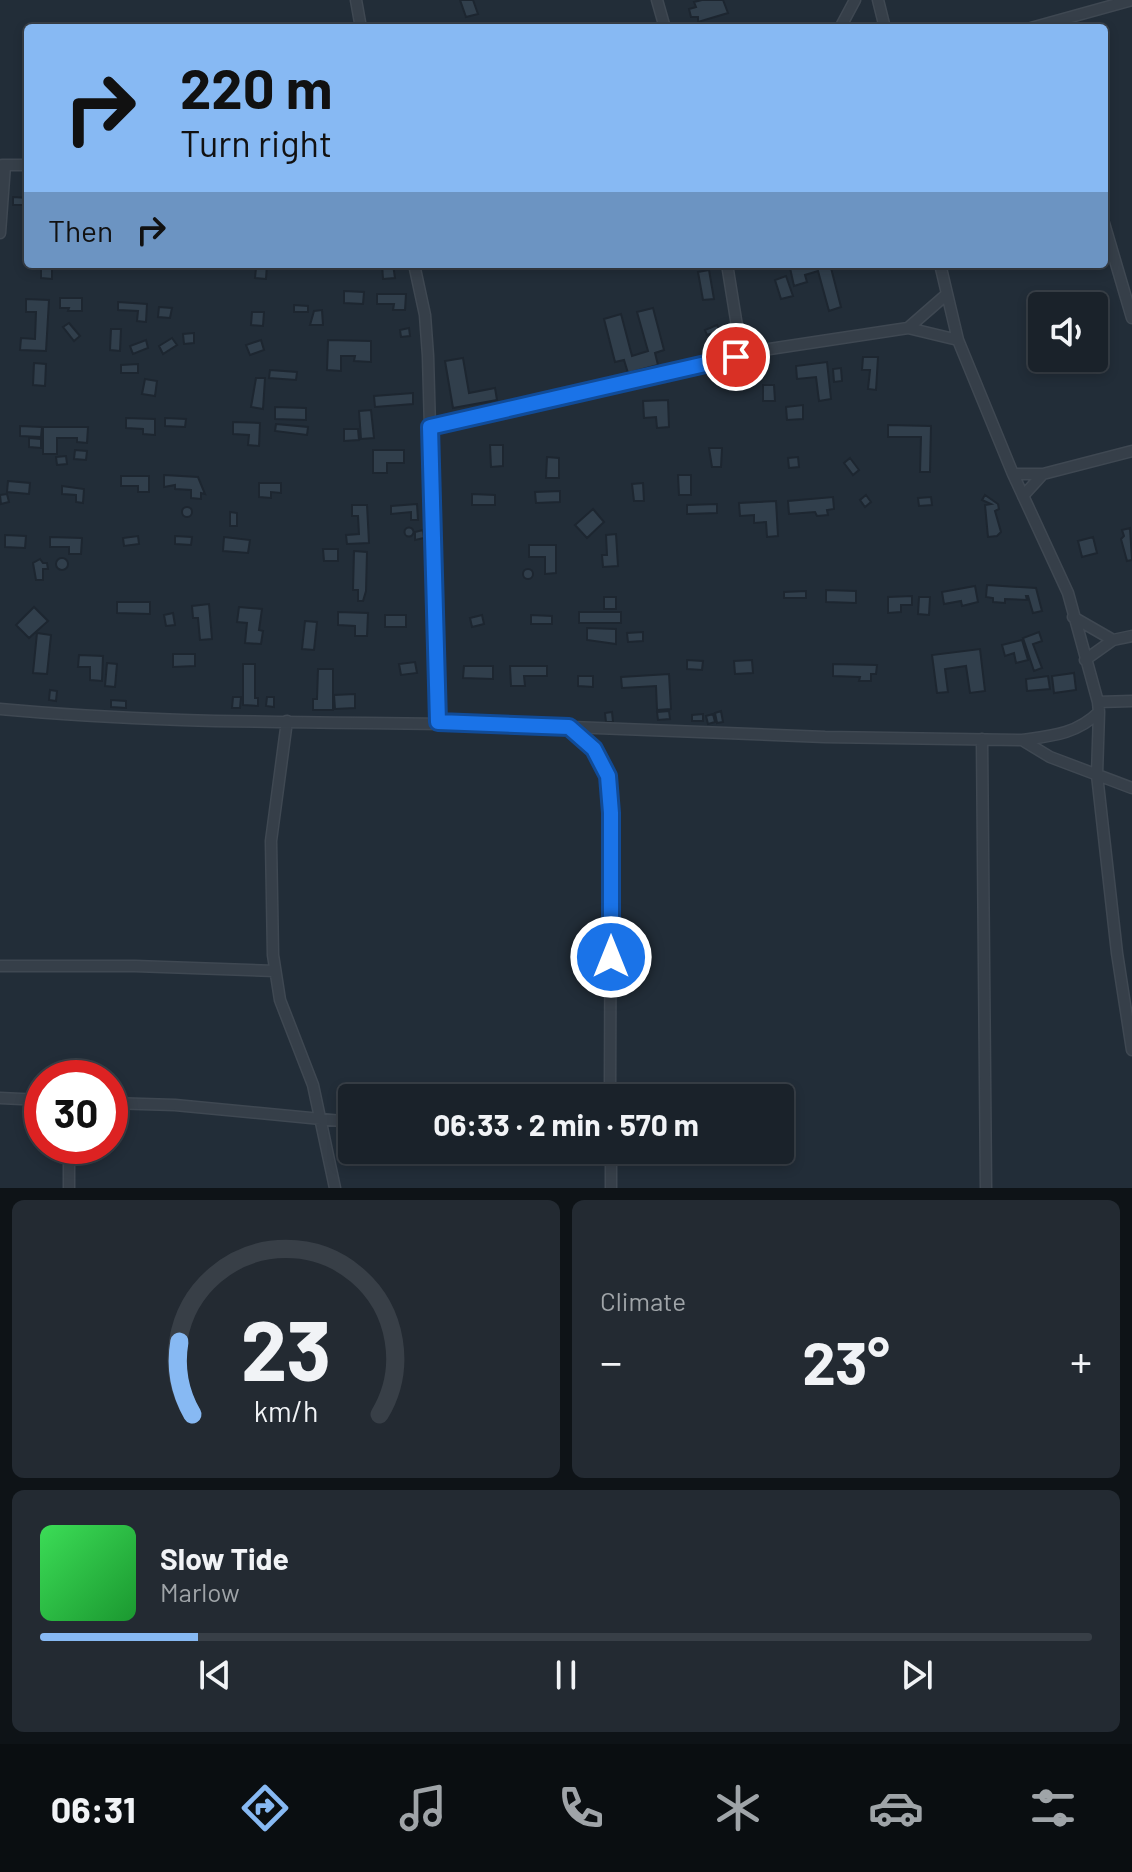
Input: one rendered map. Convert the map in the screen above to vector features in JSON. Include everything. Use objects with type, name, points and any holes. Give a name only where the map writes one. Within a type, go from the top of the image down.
[{"type":"street","points":[[356,0],[360,24]]},
{"type":"street","points":[[657,0],[664,24]]},
{"type":"street","points":[[842,24],[855,0]]},
{"type":"street","points":[[878,0],[884,24]]},
{"type":"street","points":[[1045,24],[1132,0]]},
{"type":"street","points":[[0,233],[3,165],[24,165]]},
{"type":"street","points":[[1108,237],[1132,318]]},
{"type":"street","points":[[415,268],[425,315],[438,722]]},
{"type":"street","points":[[728,268],[737,326],[736,357]]},
{"type":"street","points":[[941,268],[958,340],[1013,474],[1068,593],[1098,707],[1097,775],[1117,953],[1132,1050]]},
{"type":"street","points":[[908,328],[947,294]]},
{"type":"street","points":[[737,326],[763,350]]},
{"type":"street","points":[[430,427],[763,350],[908,328],[958,340]]},
{"type":"street","points":[[1013,474],[1043,474],[1132,451]]},
{"type":"street","points":[[1023,496],[1043,474]]},
{"type":"street","points":[[1073,617],[1113,640]]},
{"type":"street","points":[[1085,660],[1113,640],[1132,636]]},
{"type":"street","points":[[0,709],[54,714],[1022,740],[1066,733],[1087,724],[1098,707],[1132,701]]},
{"type":"street","points":[[287,721],[271,841],[275,971],[285,1018],[313,1085],[335,1188]]},
{"type":"street","points":[[569,727],[594,749],[608,776],[611,839],[610,1084]]},
{"type":"street","points":[[982,739],[986,1188]]},
{"type":"street","points":[[1022,740],[1050,757],[1132,788]]},
{"type":"street","points":[[1117,953],[1132,955]]},
{"type":"street","points":[[0,966],[135,966],[275,971]]},
{"type":"street","points":[[0,1098],[24,1099]]},
{"type":"street","points":[[128,1104],[175,1105],[338,1122]]},
{"type":"street","points":[[69,1164],[69,1188]]},
{"type":"street","points":[[611,1164],[611,1188]]},
{"type":"building","points":[[460,0],[473,0],[478,14],[466,17]]},
{"type":"building","points":[[723,0],[728,13],[698,22],[698,17],[691,17],[689,9],[696,7],[694,2]]},
{"type":"building","points":[[13,197],[24,198],[24,205],[13,205]]},
{"type":"building","points":[[41,268],[56,268],[52,269],[52,279],[41,278]]},
{"type":"building","points":[[256,268],[267,268],[266,279],[255,278]]},
{"type":"building","points":[[382,268],[394,268],[395,278],[383,279]]},
{"type":"building","points":[[790,268],[831,268],[841,307],[829,311],[818,271],[805,275],[807,282],[794,286]]},
{"type":"building","points":[[709,270],[714,299],[703,300],[698,272]]},
{"type":"building","points":[[786,276],[793,296],[781,299],[775,280]]},
{"type":"building","points":[[344,291],[364,292],[363,304],[344,303]]},
{"type":"building","points":[[377,294],[406,294],[405,310],[393,310],[394,304],[377,304]]},
{"type":"building","points":[[60,298],[82,298],[82,311],[60,308]]},
{"type":"building","points":[[26,299],[49,300],[46,351],[20,350],[21,338],[35,339],[36,312],[26,312]]},
{"type":"building","points":[[118,302],[147,304],[146,322],[137,321],[138,311],[118,310]]},
{"type":"building","points":[[294,305],[308,306],[308,312],[294,312]]},
{"type":"building","points":[[159,307],[172,308],[170,318],[158,317]]},
{"type":"building","points":[[653,308],[664,350],[655,353],[658,365],[628,373],[624,360],[615,362],[604,319],[621,314],[632,356],[648,351],[637,312]]},
{"type":"building","points":[[322,310],[323,325],[310,325],[314,311]]},
{"type":"building","points":[[252,312],[264,312],[263,326],[251,325]]},
{"type":"building","points":[[69,323],[80,336],[74,341],[63,327]]},
{"type":"building","points":[[717,325],[720,331],[707,335],[705,330]]},
{"type":"building","points":[[409,328],[410,336],[401,337],[400,330]]},
{"type":"building","points":[[111,329],[121,329],[120,351],[110,350]]},
{"type":"building","points":[[194,333],[194,343],[184,344],[183,334]]},
{"type":"building","points":[[172,338],[177,345],[163,354],[159,346]]},
{"type":"building","points":[[146,340],[148,348],[133,354],[130,346]]},
{"type":"building","points":[[261,340],[264,350],[250,355],[246,345]]},
{"type":"building","points":[[328,340],[371,341],[371,362],[354,361],[355,356],[341,356],[341,371],[327,370]]},
{"type":"building","points":[[863,357],[878,357],[876,390],[868,389],[870,370],[862,370]]},
{"type":"building","points":[[463,358],[469,393],[495,388],[497,400],[453,408],[445,361]]},
{"type":"building","points":[[827,362],[831,399],[819,401],[816,377],[797,379],[796,366]]},
{"type":"building","points":[[34,363],[46,364],[45,386],[33,385]]},
{"type":"building","points":[[138,364],[138,373],[121,373],[121,365]]},
{"type":"building","points":[[841,368],[842,381],[834,382],[833,369]]},
{"type":"building","points":[[270,370],[297,372],[296,380],[269,378]]},
{"type":"building","points":[[256,378],[265,378],[263,409],[251,407]]},
{"type":"building","points":[[145,379],[157,381],[155,396],[142,394]]},
{"type":"building","points":[[763,385],[774,385],[775,401],[763,401]]},
{"type":"building","points":[[413,393],[413,404],[375,407],[374,396]]},
{"type":"building","points":[[668,400],[669,427],[657,428],[656,417],[644,418],[643,401]]},
{"type":"building","points":[[803,405],[803,419],[787,420],[786,407]]},
{"type":"building","points":[[275,407],[306,408],[306,420],[275,419]]},
{"type":"building","points":[[371,410],[374,438],[361,439],[359,411]]},
{"type":"building","points":[[126,418],[155,419],[155,435],[143,434],[143,429],[126,428]]},
{"type":"building","points":[[165,418],[186,419],[185,427],[165,426]]},
{"type":"building","points":[[233,422],[260,423],[259,446],[248,445],[249,435],[233,434]]},
{"type":"building","points":[[276,424],[308,427],[307,435],[275,431]]},
{"type":"building","points":[[888,425],[931,426],[930,472],[920,472],[921,437],[888,437]]},
{"type":"building","points":[[20,426],[42,427],[41,437],[20,436]]},
{"type":"building","points":[[43,427],[88,427],[87,443],[77,442],[77,438],[57,438],[57,454],[43,454]]},
{"type":"building","points":[[344,429],[358,429],[359,440],[344,441]]},
{"type":"building","points":[[29,438],[41,439],[41,448],[29,447]]},
{"type":"building","points":[[490,445],[503,445],[503,466],[491,467]]},
{"type":"building","points":[[709,448],[722,448],[721,467],[712,467]]},
{"type":"building","points":[[75,450],[87,451],[86,460],[74,459]]},
{"type":"building","points":[[373,450],[404,450],[404,463],[387,463],[387,473],[373,473]]},
{"type":"building","points":[[66,456],[67,464],[57,465],[56,457]]},
{"type":"building","points":[[547,457],[559,458],[559,478],[546,478]]},
{"type":"building","points":[[798,457],[799,467],[789,468],[788,458]]},
{"type":"building","points":[[850,458],[859,470],[853,475],[844,463]]},
{"type":"building","points":[[164,475],[198,477],[205,494],[201,493],[201,499],[191,498],[191,490],[175,489],[175,485],[164,487]]},
{"type":"building","points":[[678,475],[691,475],[691,495],[679,495]]},
{"type":"building","points":[[121,476],[149,476],[149,492],[138,492],[138,486],[121,486]]},
{"type":"building","points":[[8,481],[30,483],[29,494],[7,492]]},
{"type":"building","points":[[259,483],[281,483],[281,493],[271,492],[271,498],[259,497]]},
{"type":"building","points":[[643,483],[644,501],[634,501],[632,484]]},
{"type":"building","points":[[62,486],[84,489],[83,503],[76,502],[76,495],[62,494]]},
{"type":"building","points":[[560,491],[560,502],[536,503],[535,492]]},
{"type":"building","points":[[7,494],[9,502],[1,504],[0,495]]},
{"type":"building","points":[[472,494],[495,495],[495,505],[472,505]]},
{"type":"building","points":[[866,495],[871,502],[865,507],[860,500]]},
{"type":"building","points":[[985,495],[998,504],[999,509],[995,511],[1001,532],[997,536],[988,537],[985,505],[991,504],[982,500]]},
{"type":"building","points":[[833,497],[834,509],[827,510],[828,515],[817,516],[815,512],[789,514],[788,501]]},
{"type":"building","points":[[931,497],[932,505],[919,506],[918,498]]},
{"type":"building","points":[[776,501],[778,536],[767,537],[766,522],[754,523],[754,515],[740,516],[739,503]]},
{"type":"building","points":[[417,504],[418,520],[411,520],[411,512],[391,514],[391,506]]},
{"type":"building","points":[[717,504],[717,513],[687,514],[687,505]]},
{"type":"building","points":[[352,505],[367,505],[369,543],[347,544],[346,535],[359,534],[358,516],[352,516]]},
{"type":"building","points":[[187,507],[192,512],[187,517],[182,512]]},
{"type":"building","points":[[593,509],[604,522],[587,538],[575,525]]},
{"type":"building","points":[[230,512],[237,513],[237,526],[230,526]]},
{"type":"building","points":[[409,527],[414,532],[409,537],[404,532]]},
{"type":"building","points":[[1130,528],[1132,560],[1127,561],[1121,539],[1124,536],[1122,530]]},
{"type":"building","points":[[423,530],[424,538],[415,540],[415,532]]},
{"type":"building","points":[[616,534],[618,566],[603,567],[602,555],[607,555],[606,535]]},
{"type":"building","points":[[5,535],[26,536],[25,548],[5,547]]},
{"type":"building","points":[[138,536],[139,544],[124,546],[123,538]]},
{"type":"building","points":[[175,536],[192,537],[191,545],[175,544]]},
{"type":"building","points":[[50,537],[82,538],[81,554],[69,554],[69,547],[50,547]]},
{"type":"building","points":[[224,537],[250,540],[248,553],[223,551]]},
{"type":"building","points":[[1093,537],[1097,553],[1082,557],[1078,541]]},
{"type":"building","points":[[529,545],[556,545],[556,573],[545,574],[545,557],[529,557]]},
{"type":"building","points":[[323,549],[338,549],[338,561],[324,561]]},
{"type":"building","points":[[354,551],[367,552],[363,601],[358,601],[358,590],[353,590]]},
{"type":"building","points":[[62,558],[68,564],[62,570],[56,564]]},
{"type":"building","points":[[40,559],[47,563],[48,569],[43,569],[43,580],[36,580],[33,563]]},
{"type":"building","points":[[528,569],[533,574],[528,579],[523,574]]},
{"type":"building","points":[[987,585],[1036,588],[1042,611],[1033,613],[1028,596],[1027,600],[993,602],[993,598],[986,597]]},
{"type":"building","points":[[975,586],[978,602],[962,606],[961,601],[944,604],[942,592]]},
{"type":"building","points":[[826,590],[856,591],[856,603],[826,602]]},
{"type":"building","points":[[806,591],[806,598],[784,598],[784,592]]},
{"type":"building","points":[[912,596],[912,605],[901,605],[901,612],[888,613],[888,597]]},
{"type":"building","points":[[604,597],[616,597],[616,609],[604,609]]},
{"type":"building","points":[[919,597],[930,597],[929,615],[918,614]]},
{"type":"building","points":[[117,602],[150,602],[150,614],[117,613]]},
{"type":"building","points":[[209,604],[212,639],[200,640],[198,618],[193,618],[192,606]]},
{"type":"building","points":[[34,607],[48,621],[29,638],[16,625]]},
{"type":"building","points":[[239,607],[262,609],[261,644],[245,643],[247,623],[237,622]]},
{"type":"building","points":[[338,612],[368,613],[367,636],[355,636],[355,626],[338,625]]},
{"type":"building","points":[[579,612],[621,612],[621,623],[579,623]]},
{"type":"building","points":[[173,613],[175,625],[166,626],[164,615]]},
{"type":"building","points":[[385,615],[406,615],[406,627],[385,627]]},
{"type":"building","points":[[482,615],[484,624],[472,627],[470,618]]},
{"type":"building","points":[[531,615],[552,616],[552,624],[531,624]]},
{"type":"building","points":[[305,621],[317,622],[314,650],[302,649]]},
{"type":"building","points":[[587,628],[616,629],[616,644],[587,640]]},
{"type":"building","points":[[643,632],[643,641],[628,642],[627,633]]},
{"type":"building","points":[[1039,632],[1042,641],[1033,644],[1042,668],[1034,671],[1023,638]]},
{"type":"building","points":[[37,633],[51,635],[47,674],[33,673]]},
{"type":"building","points":[[1022,640],[1028,660],[1016,663],[1014,653],[1005,656],[1002,645]]},
{"type":"building","points":[[980,649],[985,691],[970,693],[966,666],[945,669],[948,692],[937,693],[932,655]]},
{"type":"building","points":[[173,654],[195,654],[195,666],[173,667]]},
{"type":"building","points":[[79,655],[103,656],[102,681],[90,680],[90,667],[78,667]]},
{"type":"building","points":[[687,660],[703,661],[702,670],[687,669]]},
{"type":"building","points":[[752,660],[753,673],[735,674],[734,661]]},
{"type":"building","points":[[415,662],[417,673],[401,675],[399,664]]},
{"type":"building","points":[[107,663],[117,664],[115,687],[105,686]]},
{"type":"building","points":[[243,664],[255,664],[255,698],[258,698],[258,706],[243,705]]},
{"type":"building","points":[[833,664],[877,665],[876,674],[871,674],[871,681],[859,681],[860,677],[833,676]]},
{"type":"building","points":[[464,666],[493,666],[493,679],[463,678]]},
{"type":"building","points":[[510,666],[547,666],[547,676],[524,676],[525,686],[511,686]]},
{"type":"building","points":[[318,669],[333,669],[333,710],[313,710],[313,699],[317,699]]},
{"type":"building","points":[[1074,673],[1076,690],[1054,693],[1052,676]]},
{"type":"building","points":[[669,674],[671,709],[657,710],[656,686],[622,688],[621,677]]},
{"type":"building","points":[[578,676],[593,676],[593,687],[578,686]]},
{"type":"building","points":[[1048,676],[1050,689],[1027,691],[1026,679]]},
{"type":"building","points":[[50,690],[57,691],[56,701],[49,700]]},
{"type":"building","points":[[355,694],[355,708],[335,709],[334,695]]},
{"type":"building","points":[[233,697],[241,697],[240,708],[232,708]]},
{"type":"building","points":[[267,697],[274,697],[274,707],[266,706]]},
{"type":"building","points":[[111,700],[126,701],[126,708],[111,707]]},
{"type":"building","points":[[669,711],[670,719],[658,720],[657,712]]},
{"type":"building","points":[[721,711],[723,722],[717,723],[715,713]]},
{"type":"building","points":[[612,712],[613,722],[606,722],[605,713]]},
{"type":"building","points":[[703,714],[703,721],[692,721],[692,715]]},
{"type":"building","points":[[713,714],[715,722],[708,724],[706,716]]},
{"type":"route","points":[[611,957],[608,776],[594,749],[569,727],[438,722],[430,427],[736,357]]}]
